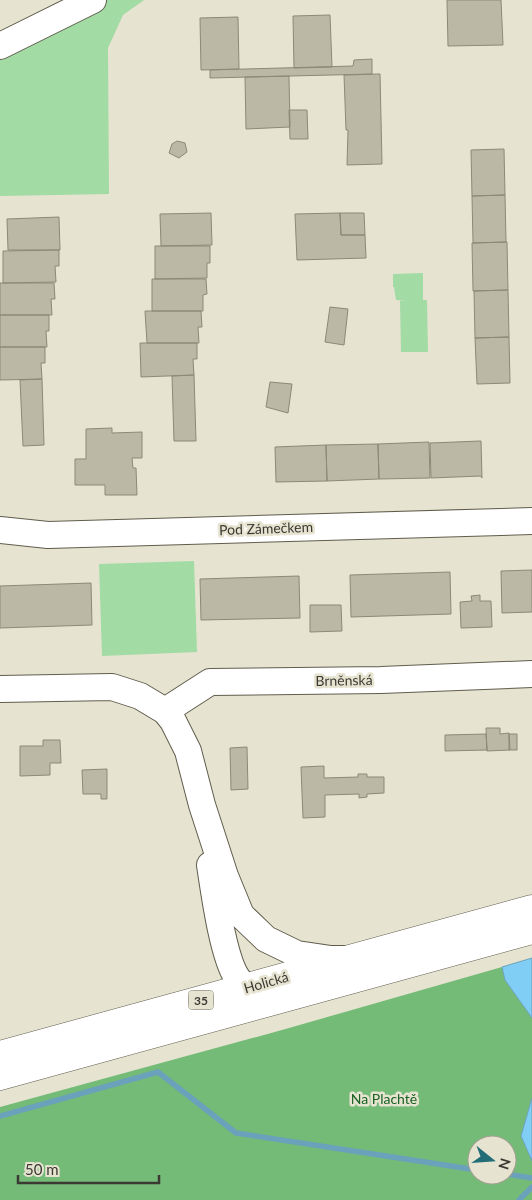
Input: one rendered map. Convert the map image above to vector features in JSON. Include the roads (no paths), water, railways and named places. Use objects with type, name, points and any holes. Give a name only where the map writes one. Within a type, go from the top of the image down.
[{"type":"main road","name":"Holická","points":[[0,1055],[532,909]]},
{"type":"main road","name":"Holická","points":[[0,1076],[532,930]]},
{"type":"street","points":[[0,46],[92,0]]},
{"type":"street","name":"Pod Zámečkem","points":[[0,530],[48,535],[532,521]]},
{"type":"street","name":"Brněnská","points":[[165,711],[210,682],[371,680],[532,674]]},
{"type":"street","points":[[0,688],[112,687],[140,696],[165,711],[173,721],[188,752],[202,805],[225,876],[241,915],[266,939],[297,954],[331,959],[348,959]]},
{"type":"street","points":[[202,805],[216,902],[229,959],[236,976],[247,987],[267,996],[286,998]]},
{"type":"street","points":[[207,998],[219,990],[225,983],[229,974],[229,959]]},
{"type":"water","points":[[532,958],[532,1018],[505,980],[502,967]]},
{"type":"water","points":[[532,1098],[532,1161],[521,1136]]},
{"type":"waterway","points":[[0,1116],[158,1072],[236,1133],[467,1168]]},
{"type":"waterway","points":[[517,1176],[532,1178]]},
{"type":"waterway","points":[[519,1200],[532,1187]]},
{"type":"park label","name":"Na Plachtě","points":[[384,1098]]}]
